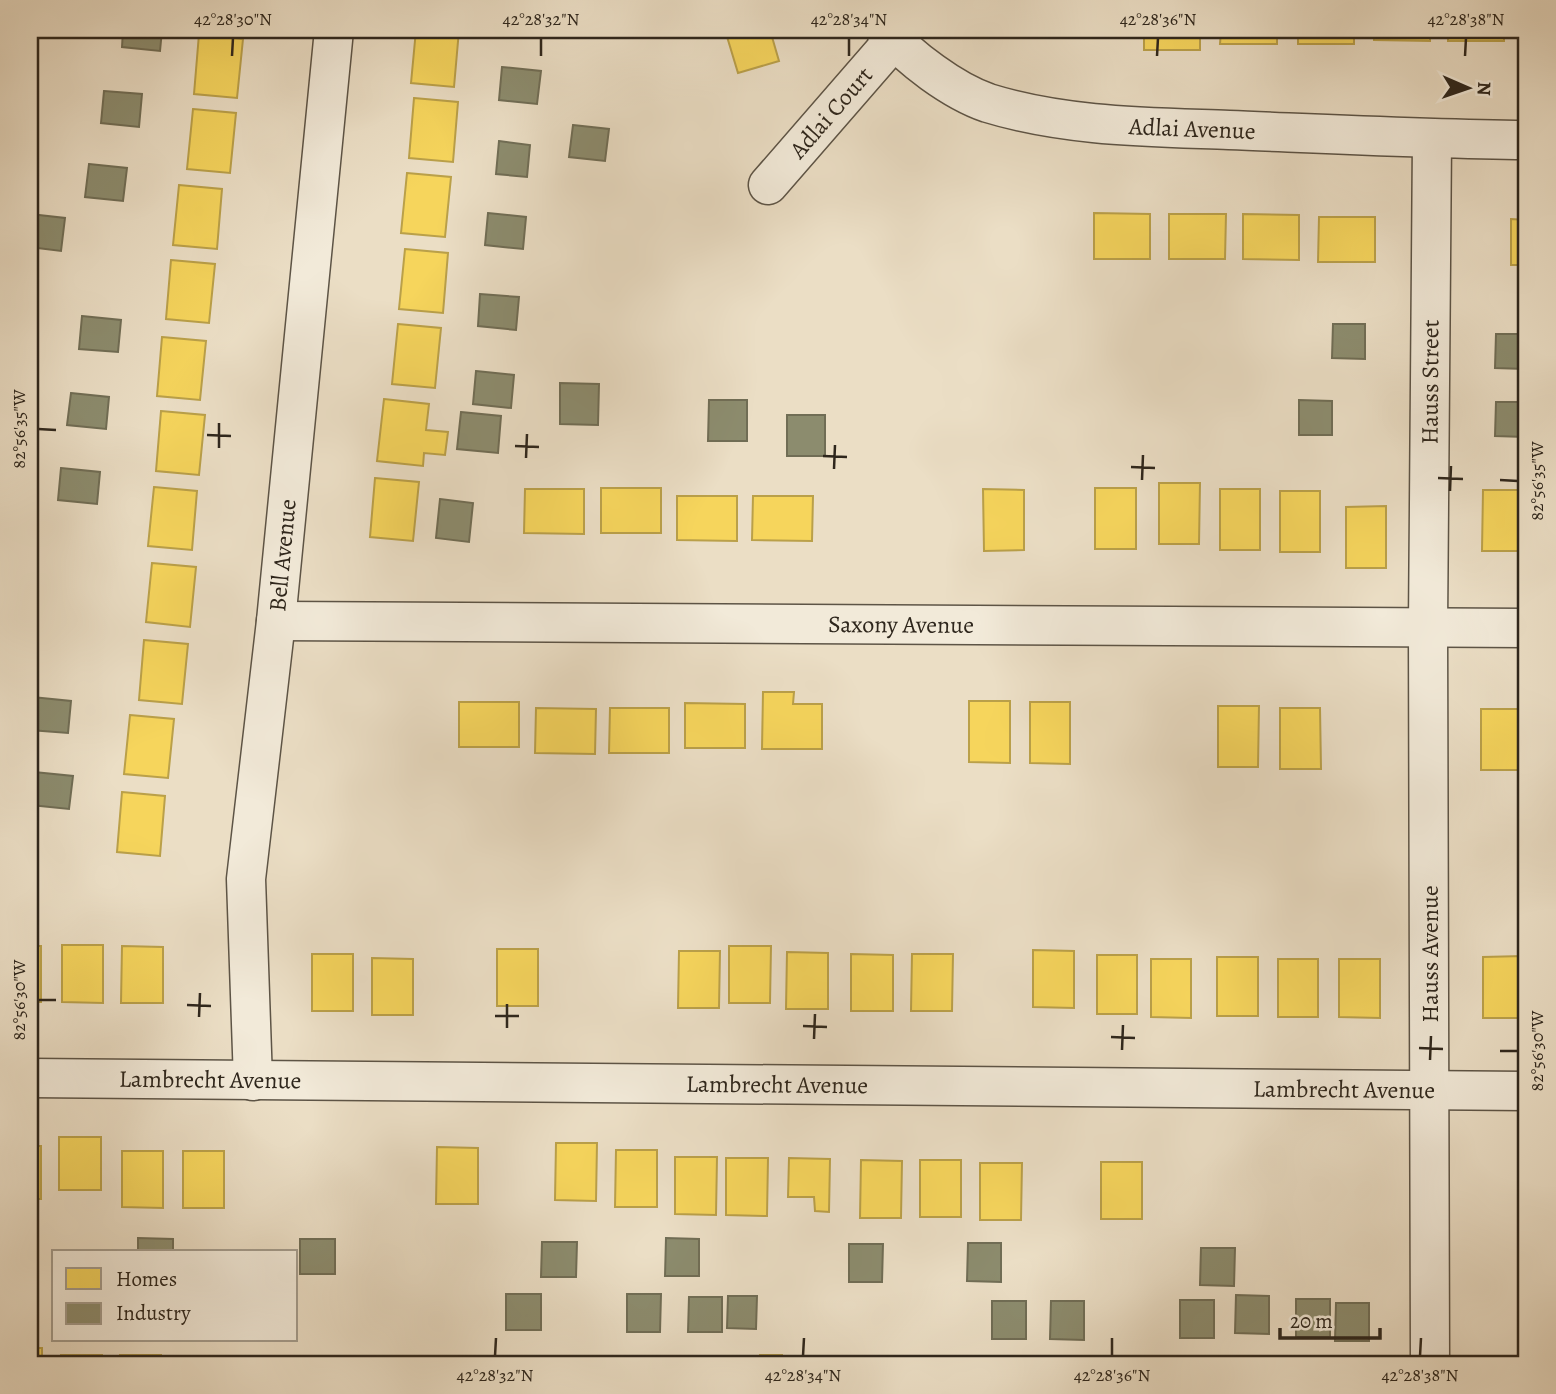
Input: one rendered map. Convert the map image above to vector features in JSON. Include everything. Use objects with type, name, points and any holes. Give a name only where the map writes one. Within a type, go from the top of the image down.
[{"type":"street","name":"Bell Avenue","points":[[253,1081],[246,879],[276,621],[334,30]]},
{"type":"street","name":"Adlai Avenue","points":[[889,35],[936,76],[985,102],[1039,117],[1121,125],[1432,139],[1526,140]]},
{"type":"street","name":"Adlai Court","points":[[768,185],[889,35]]},
{"type":"street","name":"Hauss Street","points":[[1428,627],[1432,139]]},
{"type":"street","name":"Saxony Avenue","points":[[276,621],[1526,628]]},
{"type":"street","name":"Hauss Avenue","points":[[1428,627],[1430,1364]]},
{"type":"street","name":"Lambrecht Avenue","points":[[30,1078],[1526,1091]]},
{"type":"building: Homes","points":[[416,30],[459,30],[454,87],[411,83]]},
{"type":"building: Homes","points":[[725,30],[770,30],[779,61],[738,73]]},
{"type":"building: Homes","points":[[1144,30],[1200,30],[1200,50],[1144,50]]},
{"type":"building: Homes","points":[[1221,30],[1277,30],[1277,44],[1220,44]]},
{"type":"building: Homes","points":[[1298,30],[1354,30],[1354,44],[1298,44]]},
{"type":"building: Homes","points":[[1374,30],[1430,30],[1430,41],[1374,40]]},
{"type":"building: Homes","points":[[1448,30],[1504,30],[1504,41],[1448,41]]},
{"type":"building: Homes","points":[[199,34],[243,39],[237,98],[194,94]]},
{"type":"building: Homes","points":[[414,98],[458,102],[453,162],[409,158]]},
{"type":"building: Homes","points":[[193,109],[236,113],[230,173],[187,169]]},
{"type":"building: Homes","points":[[407,173],[451,177],[445,237],[401,233]]},
{"type":"building: Homes","points":[[179,185],[222,189],[217,249],[173,245]]},
{"type":"building: Homes","points":[[1094,213],[1150,214],[1150,259],[1094,259]]},
{"type":"building: Homes","points":[[1169,214],[1226,214],[1225,259],[1169,259]]},
{"type":"building: Homes","points":[[1243,214],[1299,215],[1299,260],[1243,259]]},
{"type":"building: Homes","points":[[1319,217],[1375,217],[1375,262],[1318,262]]},
{"type":"building: Homes","points":[[1511,219],[1526,220],[1526,265],[1511,265]]},
{"type":"building: Homes","points":[[405,249],[448,253],[443,313],[399,309]]},
{"type":"building: Homes","points":[[171,260],[215,264],[209,323],[166,319]]},
{"type":"building: Homes","points":[[398,324],[441,328],[435,388],[392,384]]},
{"type":"building: Homes","points":[[162,337],[206,341],[200,400],[157,396]]},
{"type":"building: Homes","points":[[384,399],[429,404],[426,430],[448,432],[445,455],[424,453],[423,466],[377,461]]},
{"type":"building: Homes","points":[[161,411],[205,415],[199,475],[156,471]]},
{"type":"building: Homes","points":[[375,478],[419,482],[413,541],[370,537]]},
{"type":"building: Homes","points":[[1159,483],[1200,483],[1199,544],[1159,544]]},
{"type":"building: Homes","points":[[154,487],[197,491],[192,550],[148,546]]},
{"type":"building: Homes","points":[[601,488],[661,488],[661,533],[601,533]]},
{"type":"building: Homes","points":[[1095,488],[1136,488],[1136,549],[1095,549]]},
{"type":"building: Homes","points":[[525,489],[584,489],[584,534],[524,533]]},
{"type":"building: Homes","points":[[983,489],[1024,490],[1024,550],[984,551]]},
{"type":"building: Homes","points":[[1220,489],[1260,489],[1260,550],[1220,550]]},
{"type":"building: Homes","points":[[1483,490],[1523,490],[1523,551],[1482,551]]},
{"type":"building: Homes","points":[[1280,491],[1320,491],[1320,552],[1280,552]]},
{"type":"building: Homes","points":[[677,496],[737,496],[737,541],[677,540]]},
{"type":"building: Homes","points":[[753,496],[813,496],[812,541],[752,540]]},
{"type":"building: Homes","points":[[1386,506],[1386,568],[1346,568],[1346,507]]},
{"type":"building: Homes","points":[[152,563],[196,567],[190,627],[146,622]]},
{"type":"building: Homes","points":[[144,640],[188,644],[182,704],[139,700]]},
{"type":"building: Homes","points":[[763,692],[794,692],[793,704],[822,704],[822,749],[762,749]]},
{"type":"building: Homes","points":[[969,701],[1010,701],[1010,763],[969,762]]},
{"type":"building: Homes","points":[[459,702],[519,702],[519,747],[459,747]]},
{"type":"building: Homes","points":[[1030,702],[1070,702],[1070,764],[1030,763]]},
{"type":"building: Homes","points":[[685,703],[745,704],[745,748],[685,748]]},
{"type":"building: Homes","points":[[1218,706],[1259,706],[1258,767],[1218,767]]},
{"type":"building: Homes","points":[[536,708],[596,709],[595,754],[535,753]]},
{"type":"building: Homes","points":[[610,708],[669,708],[669,753],[609,753]]},
{"type":"building: Homes","points":[[1280,708],[1320,708],[1321,769],[1280,769]]},
{"type":"building: Homes","points":[[1481,709],[1521,709],[1521,770],[1481,770]]},
{"type":"building: Homes","points":[[130,715],[174,719],[168,778],[124,774]]},
{"type":"building: Homes","points":[[122,792],[165,796],[160,856],[117,852]]},
{"type":"building: Homes","points":[[62,945],[103,945],[103,1003],[62,1002]]},
{"type":"building: Homes","points":[[30,946],[41,946],[41,1002],[30,1002]]},
{"type":"building: Homes","points":[[122,946],[163,947],[163,1003],[121,1003]]},
{"type":"building: Homes","points":[[729,946],[771,946],[770,1003],[729,1003]]},
{"type":"building: Homes","points":[[497,949],[538,949],[538,1006],[497,1006]]},
{"type":"building: Homes","points":[[1033,950],[1074,951],[1074,1008],[1033,1007]]},
{"type":"building: Homes","points":[[679,951],[720,951],[719,1008],[678,1008]]},
{"type":"building: Homes","points":[[787,952],[828,953],[828,1009],[786,1009]]},
{"type":"building: Homes","points":[[312,954],[353,954],[353,1011],[312,1011]]},
{"type":"building: Homes","points":[[851,954],[893,955],[893,1011],[851,1011]]},
{"type":"building: Homes","points":[[912,954],[953,954],[952,1011],[911,1011]]},
{"type":"building: Homes","points":[[1097,955],[1137,955],[1137,1014],[1097,1014]]},
{"type":"building: Homes","points":[[1523,956],[1523,1018],[1483,1018],[1483,957]]},
{"type":"building: Homes","points":[[1217,957],[1258,957],[1258,1016],[1217,1016]]},
{"type":"building: Homes","points":[[372,958],[413,959],[413,1015],[372,1015]]},
{"type":"building: Homes","points":[[1151,959],[1191,959],[1191,1018],[1151,1017]]},
{"type":"building: Homes","points":[[1278,959],[1318,959],[1318,1017],[1278,1017]]},
{"type":"building: Homes","points":[[1339,959],[1380,959],[1380,1018],[1339,1017]]},
{"type":"building: Homes","points":[[59,1137],[101,1137],[101,1190],[59,1190]]},
{"type":"building: Homes","points":[[556,1143],[597,1143],[596,1201],[555,1200]]},
{"type":"building: Homes","points":[[30,1146],[41,1146],[41,1199],[30,1199]]},
{"type":"building: Homes","points":[[437,1147],[478,1148],[478,1204],[436,1204]]},
{"type":"building: Homes","points":[[616,1150],[657,1150],[657,1207],[615,1207]]},
{"type":"building: Homes","points":[[122,1151],[163,1151],[163,1208],[122,1207]]},
{"type":"building: Homes","points":[[183,1151],[224,1151],[224,1208],[183,1208]]},
{"type":"building: Homes","points":[[675,1157],[717,1157],[716,1215],[675,1214]]},
{"type":"building: Homes","points":[[726,1158],[768,1158],[767,1216],[726,1215]]},
{"type":"building: Homes","points":[[789,1158],[830,1159],[829,1212],[815,1211],[814,1197],[788,1197]]},
{"type":"building: Homes","points":[[861,1160],[902,1161],[901,1218],[860,1218]]},
{"type":"building: Homes","points":[[920,1160],[961,1160],[961,1217],[920,1217]]},
{"type":"building: Homes","points":[[1101,1162],[1142,1162],[1142,1219],[1101,1219]]},
{"type":"building: Homes","points":[[980,1163],[1022,1163],[1021,1220],[980,1220]]},
{"type":"building: Homes","points":[[30,1348],[42,1348],[42,1364],[30,1364]]},
{"type":"building: Homes","points":[[61,1355],[102,1355],[102,1364],[61,1364]]},
{"type":"building: Homes","points":[[120,1355],[161,1355],[161,1364],[120,1364]]},
{"type":"building: Homes","points":[[760,1355],[782,1355],[782,1364],[759,1364]]},
{"type":"building: Homes","points":[[366,1356],[407,1356],[407,1364],[366,1364]]},
{"type":"building: Homes","points":[[426,1356],[468,1356],[467,1364],[426,1364]]},
{"type":"building: Homes","points":[[486,1356],[527,1357],[527,1364],[486,1364]]},
{"type":"building: Homes","points":[[241,1357],[282,1357],[282,1364],[241,1364]]},
{"type":"building: Homes","points":[[182,1358],[223,1358],[223,1364],[182,1364]]},
{"type":"building: Homes","points":[[607,1358],[648,1358],[648,1364],[607,1364]]},
{"type":"building: Homes","points":[[914,1358],[955,1358],[955,1364],[914,1364]]},
{"type":"building: Homes","points":[[1097,1358],[1138,1358],[1138,1364],[1097,1364]]},
{"type":"building: Homes","points":[[669,1359],[710,1359],[710,1364],[669,1364]]},
{"type":"building: Homes","points":[[791,1359],[833,1360],[833,1364],[791,1364]]},
{"type":"building: Homes","points":[[971,1361],[1012,1361],[1012,1364],[971,1364]]},
{"type":"building: Industry","points":[[123,30],[162,30],[160,51],[122,47]]},
{"type":"building: Industry","points":[[502,67],[541,71],[537,104],[499,100]]},
{"type":"building: Industry","points":[[104,91],[142,94],[139,127],[101,123]]},
{"type":"building: Industry","points":[[573,125],[609,129],[605,161],[569,157]]},
{"type":"building: Industry","points":[[499,141],[530,145],[527,177],[496,174]]},
{"type":"building: Industry","points":[[89,164],[127,168],[123,201],[85,197]]},
{"type":"building: Industry","points":[[488,213],[526,217],[523,249],[485,245]]},
{"type":"building: Industry","points":[[30,214],[65,218],[61,251],[30,247]]},
{"type":"building: Industry","points":[[480,294],[519,297],[516,330],[478,326]]},
{"type":"building: Industry","points":[[82,316],[121,320],[118,352],[79,349]]},
{"type":"building: Industry","points":[[1333,324],[1365,324],[1365,359],[1332,358]]},
{"type":"building: Industry","points":[[1496,334],[1526,334],[1526,369],[1495,368]]},
{"type":"building: Industry","points":[[476,371],[514,375],[511,408],[473,404]]},
{"type":"building: Industry","points":[[560,383],[599,384],[598,425],[560,424]]},
{"type":"building: Industry","points":[[71,393],[109,397],[106,429],[67,425]]},
{"type":"building: Industry","points":[[709,400],[747,400],[747,441],[708,441]]},
{"type":"building: Industry","points":[[1299,400],[1332,401],[1332,435],[1299,435]]},
{"type":"building: Industry","points":[[1496,402],[1526,402],[1526,437],[1495,436]]},
{"type":"building: Industry","points":[[461,412],[501,416],[498,453],[457,449]]},
{"type":"building: Industry","points":[[787,415],[825,415],[825,456],[787,456]]},
{"type":"building: Industry","points":[[61,468],[100,472],[97,504],[58,500]]},
{"type":"building: Industry","points":[[440,499],[473,503],[469,542],[436,538]]},
{"type":"building: Industry","points":[[32,697],[71,701],[68,733],[30,730]]},
{"type":"building: Industry","points":[[34,772],[73,776],[69,809],[31,805]]},
{"type":"building: Industry","points":[[138,1238],[173,1239],[173,1250],[138,1250]]},
{"type":"building: Industry","points":[[666,1238],[699,1239],[699,1276],[665,1276]]},
{"type":"building: Industry","points":[[300,1239],[335,1239],[335,1274],[300,1274]]},
{"type":"building: Industry","points":[[542,1242],[577,1242],[576,1277],[541,1277]]},
{"type":"building: Industry","points":[[968,1243],[1001,1243],[1001,1282],[967,1281]]},
{"type":"building: Industry","points":[[849,1244],[883,1244],[882,1282],[849,1282]]},
{"type":"building: Industry","points":[[1201,1248],[1235,1248],[1234,1286],[1200,1285]]},
{"type":"building: Industry","points":[[506,1294],[541,1294],[541,1330],[506,1330]]},
{"type":"building: Industry","points":[[627,1294],[661,1294],[660,1332],[627,1332]]},
{"type":"building: Industry","points":[[1236,1295],[1269,1296],[1269,1334],[1235,1333]]},
{"type":"building: Industry","points":[[728,1296],[757,1296],[756,1329],[727,1328]]},
{"type":"building: Industry","points":[[689,1297],[722,1297],[722,1332],[688,1332]]},
{"type":"building: Industry","points":[[1296,1299],[1330,1299],[1330,1337],[1296,1337]]},
{"type":"building: Industry","points":[[1180,1300],[1214,1300],[1214,1338],[1180,1338]]},
{"type":"building: Industry","points":[[992,1301],[1026,1301],[1026,1339],[992,1339]]},
{"type":"building: Industry","points":[[1051,1301],[1084,1301],[1084,1340],[1050,1339]]},
{"type":"building: Industry","points":[[1336,1303],[1369,1303],[1369,1341],[1335,1341]]}]
